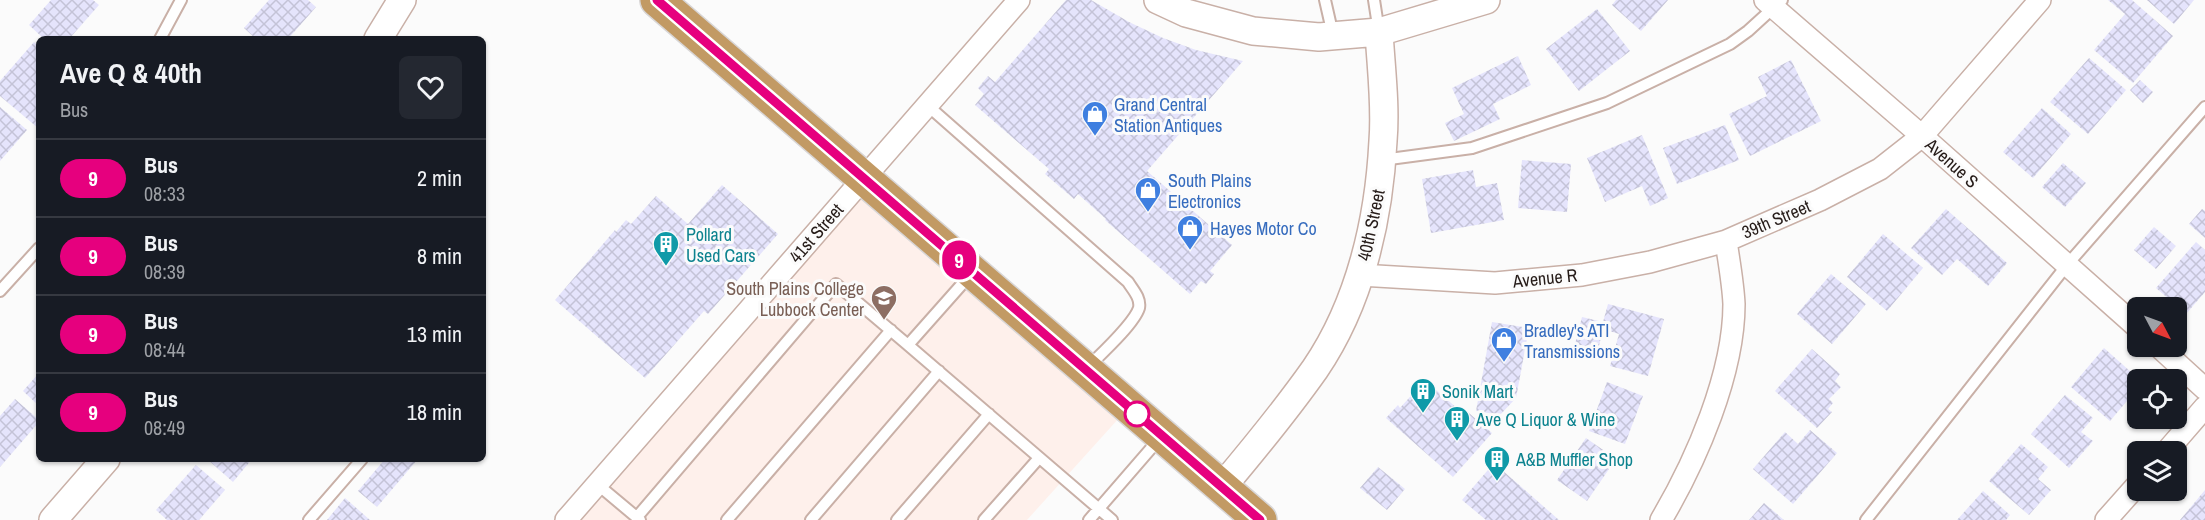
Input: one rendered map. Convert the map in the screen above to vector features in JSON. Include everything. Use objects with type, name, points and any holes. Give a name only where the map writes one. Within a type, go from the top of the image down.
[{"type":"highway","points":[[657,0],[1260,520]]},
{"type":"street","points":[[380,36],[402,0]]},
{"type":"street","name":"41st Street","points":[[566,520],[1019,0]]},
{"type":"street","points":[[1158,0],[1189,7],[1253,31],[1319,37],[1379,32],[1486,0]]},
{"type":"street","name":"39th Street","points":[[1660,520],[1681,486],[1693,459],[1724,372],[1734,305],[1726,241],[1820,200],[1880,169],[1922,136],[2040,0]]},
{"type":"street","name":"Avenue S","points":[[1774,3],[2127,318]]},
{"type":"street","name":"40th Street","points":[[1222,487],[1316,368],[1341,321],[1360,275],[1377,209],[1384,140],[1379,32]]},
{"type":"street","name":"Avenue R","points":[[1360,275],[1495,283],[1571,276],[1650,262],[1726,241]]},
{"type":"street","points":[[2170,357],[2205,389]]},
{"type":"street","points":[[2175,441],[2205,406]]},
{"type":"street","points":[[53,520],[103,462]]},
{"type":"street","points":[[2106,520],[2127,496]]},
{"type":"lane","points":[[162,36],[181,0]]},
{"type":"lane","points":[[1325,0],[1333,36]]},
{"type":"lane","points":[[1374,0],[1379,32]]},
{"type":"lane","points":[[1382,160],[1472,148],[1608,103],[1730,44],[1774,3]]},
{"type":"lane","points":[[927,105],[1128,282],[1138,295],[1139,307],[1131,321],[1086,370]]},
{"type":"lane","points":[[1866,520],[2067,265],[2205,107]]},
{"type":"lane","points":[[0,291],[36,251]]},
{"type":"lane","points":[[908,345],[972,272]]},
{"type":"lane","points":[[597,484],[638,519],[836,284],[1112,520]]},
{"type":"lane","points":[[727,520],[891,330]]},
{"type":"lane","points":[[811,520],[939,371]]},
{"type":"lane","points":[[897,520],[989,414]]},
{"type":"lane","points":[[1089,520],[1162,436]]},
{"type":"lane","points":[[984,520],[1039,458]]},
{"type":"lane","points":[[309,520],[359,462]]},
{"type":"shaded area","name":"South Plains College Lubbock Center","points":[[864,178],[1129,407],[1027,520],[566,520]]},
{"type":"building","points":[[51,0],[93,0],[99,5],[72,36],[41,36],[29,25]]},
{"type":"building","points":[[269,0],[308,0],[316,7],[291,36],[253,36],[244,28]]},
{"type":"building","name":"Grand Central Station Antiques","points":[[1066,0],[1091,0],[1163,38],[1196,50],[1243,61],[1147,171],[1232,245],[1210,271],[1214,274],[1206,284],[1201,281],[1190,294],[1078,194],[1074,199],[1045,174],[1049,169],[975,105],[984,94],[978,88],[988,76],[995,82]]},
{"type":"building","points":[[1616,0],[1668,0],[1641,31],[1612,5]]},
{"type":"building","points":[[2108,0],[2132,0],[2173,36],[2133,83],[2094,50],[2125,14]]},
{"type":"building","points":[[2147,0],[2194,0],[2174,24]]},
{"type":"building","points":[[1597,9],[1630,51],[1579,91],[1546,49]]},
{"type":"building","points":[[34,42],[36,44],[36,126],[0,96],[0,81]]},
{"type":"building","points":[[1518,56],[1531,85],[1493,104],[1500,119],[1454,141],[1445,123],[1464,114],[1452,88]]},
{"type":"building","points":[[2089,58],[2126,90],[2088,134],[2050,102]]},
{"type":"building","points":[[1791,60],[1821,121],[1750,156],[1729,114],[1767,96],[1758,77]]},
{"type":"building","points":[[2140,80],[2153,92],[2143,103],[2130,90]]},
{"type":"building","points":[[0,107],[27,130],[0,161]]},
{"type":"building","points":[[2042,108],[2071,134],[2033,178],[2003,152]]},
{"type":"building","points":[[1725,125],[1739,160],[1677,184],[1663,148]]},
{"type":"building","points":[[1642,135],[1668,198],[1650,206],[1642,186],[1605,202],[1587,158]]},
{"type":"building","points":[[1522,160],[1571,164],[1567,212],[1518,208]]},
{"type":"building","points":[[2063,163],[2086,183],[2065,207],[2042,187]]},
{"type":"building","points":[[1473,170],[1476,187],[1497,183],[1504,220],[1431,233],[1422,179]]},
{"type":"building","name":"Pollard Used Cars","points":[[722,185],[778,234],[708,314],[704,311],[645,378],[555,300],[615,230],[616,232],[626,220],[631,224],[656,196],[688,224]]},
{"type":"building","points":[[1946,209],[2007,263],[1988,286],[1957,259],[1942,275],[1911,248]]},
{"type":"building","points":[[2202,209],[2205,211],[2205,238],[2189,224]]},
{"type":"building","points":[[2154,227],[2176,246],[2156,269],[2134,250]]},
{"type":"building","points":[[1883,234],[1923,268],[1887,311],[1847,277]]},
{"type":"building","points":[[2196,242],[2205,250],[2205,292],[2187,313],[2187,297],[2166,297],[2156,288]]},
{"type":"building","points":[[1831,274],[1866,304],[1832,344],[1797,314]]},
{"type":"building","points":[[1608,304],[1664,319],[1648,376],[1610,366],[1619,334],[1603,329],[1598,350],[1575,344],[1582,317],[1603,322]]},
{"type":"building","name":"Bradley's ATI Transmissions","points":[[1492,322],[1529,328],[1516,398],[1500,415],[1476,411]]},
{"type":"building","points":[[2104,348],[2128,369],[2127,401],[2110,421],[2071,387]]},
{"type":"building","points":[[1812,349],[1840,374],[1835,381],[1841,387],[1829,399],[1833,403],[1828,409],[1832,412],[1817,428],[1775,391]]},
{"type":"building","points":[[36,376],[36,403],[23,391]]},
{"type":"building","points":[[1425,380],[1459,410],[1462,407],[1492,433],[1453,477],[1386,418],[1398,405],[1400,408]]},
{"type":"building","points":[[1607,382],[1643,396],[1625,444],[1589,431]]},
{"type":"building","points":[[2065,395],[2093,418],[2081,432],[2093,441],[2069,468],[2031,434]]},
{"type":"building","points":[[15,399],[36,417],[36,425],[0,467],[0,416]]},
{"type":"building","points":[[1810,430],[1837,453],[1793,504],[1753,469],[1785,432],[1798,444]]},
{"type":"building","points":[[1586,438],[1616,459],[1587,501],[1557,480]]},
{"type":"building","points":[[2021,444],[2048,467],[2038,479],[2051,490],[2029,515],[1989,481]]},
{"type":"building","points":[[210,462],[250,462],[233,482]]},
{"type":"building","points":[[382,462],[415,462],[377,507],[358,491]]},
{"type":"building","name":"A&B Muffler Shop","points":[[1494,463],[1559,520],[1486,520],[1462,500]]},
{"type":"building","points":[[196,465],[225,490],[199,520],[167,520],[156,510]]},
{"type":"building","points":[[1378,467],[1405,489],[1387,510],[1360,488]]},
{"type":"building","points":[[2205,490],[2205,520],[2180,520]]},
{"type":"building","points":[[1983,491],[2010,515],[2006,520],[1957,520]]},
{"type":"building","points":[[345,498],[370,520],[327,520]]},
{"type":"building","points":[[1764,503],[1784,520],[1749,520]]},
{"type":"bus line","name":"9","points":[[657,0],[1260,520]]},
{"type":"place","name":"Grand Central Station Antiques","points":[[1095,137]]},
{"type":"place","name":"South Plains Electronics","points":[[1148,213]]},
{"type":"place","name":"Hayes Motor Co","points":[[1190,251]]},
{"type":"place","name":"Pollard Used Cars","points":[[666,267]]},
{"type":"place","name":"South Plains College Lubbock Center","points":[[884,321]]},
{"type":"place","name":"Bradley's ATI Transmissions","points":[[1504,363]]},
{"type":"place","name":"Sonik Mart","points":[[1423,414]]},
{"type":"place","name":"Ave Q Liquor & Wine","points":[[1457,442]]},
{"type":"place","name":"A&B Muffler Shop","points":[[1497,482]]}]
